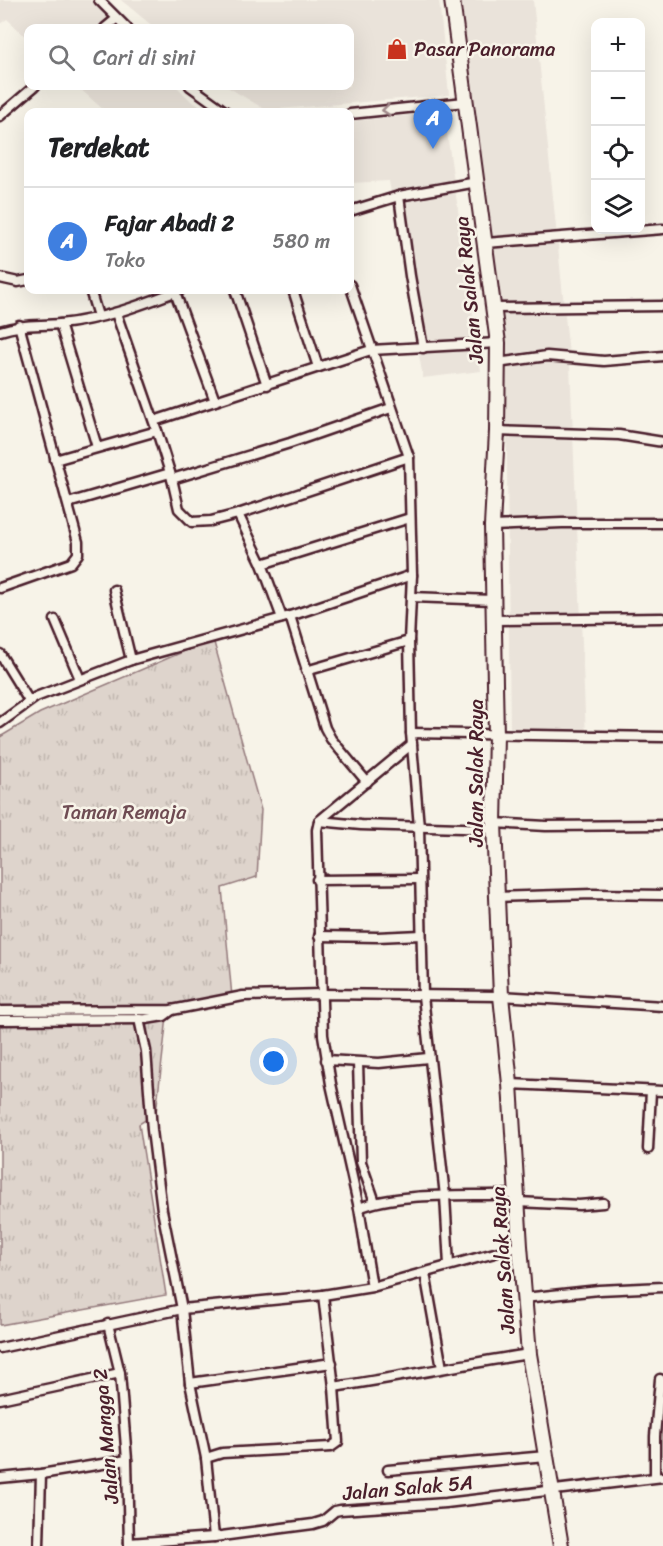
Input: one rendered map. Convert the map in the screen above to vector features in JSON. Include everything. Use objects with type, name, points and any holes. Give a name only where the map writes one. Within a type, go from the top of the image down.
[{"type":"main road","name":"Jalan Salak Raya","points":[[452,0],[498,343],[497,431],[492,526],[496,736],[494,826],[501,996],[510,1084],[529,1354],[561,1546]]},
{"type":"main road","points":[[550,1546],[557,1527]]},
{"type":"main road","points":[[557,1527],[572,1546]]},
{"type":"street","points":[[99,0],[122,24]]},
{"type":"street","points":[[110,24],[116,19]]},
{"type":"street","points":[[0,116],[30,90]]},
{"type":"street","points":[[196,90],[220,108]]},
{"type":"street","points":[[354,114],[465,102]]},
{"type":"street","points":[[354,210],[399,196],[477,182]]},
{"type":"street","points":[[399,196],[423,348]]},
{"type":"street","points":[[486,243],[663,229]]},
{"type":"street","points":[[0,278],[18,282],[24,281]]},
{"type":"street","points":[[91,294],[98,316]]},
{"type":"street","points":[[0,331],[19,325],[60,324],[116,313],[169,294]]},
{"type":"street","points":[[178,294],[215,401]]},
{"type":"street","points":[[236,294],[267,385]]},
{"type":"street","points":[[294,294],[318,367]]},
{"type":"street","points":[[353,294],[409,457],[412,575],[409,641],[411,733],[419,827],[423,996],[428,1058],[445,1196],[449,1265]]},
{"type":"street","points":[[494,308],[663,306]]},
{"type":"street","points":[[116,313],[157,430],[178,509],[192,522],[211,521],[238,514],[409,457]]},
{"type":"street","points":[[60,324],[97,447]]},
{"type":"street","points":[[0,588],[65,565],[75,559],[78,554],[78,542],[68,503],[19,325]]},
{"type":"street","points":[[153,421],[371,350],[498,343]]},
{"type":"street","points":[[497,363],[548,356],[604,361],[663,356]]},
{"type":"street","points":[[68,503],[290,443],[391,408]]},
{"type":"street","points":[[55,459],[157,430]]},
{"type":"street","points":[[497,431],[619,435],[663,442]]},
{"type":"street","points":[[238,514],[286,617],[325,728],[367,782]]},
{"type":"street","points":[[262,564],[410,518]]},
{"type":"street","points":[[492,526],[663,523]]},
{"type":"street","points":[[1,721],[29,701],[131,660],[286,617],[412,575]]},
{"type":"street","points":[[114,590],[131,660]]},
{"type":"street","points":[[411,597],[493,600]]},
{"type":"street","points":[[494,620],[662,618]]},
{"type":"street","points":[[55,620],[80,679]]},
{"type":"street","points":[[306,671],[409,641]]},
{"type":"street","points":[[0,654],[29,701]]},
{"type":"street","points":[[411,733],[663,737]]},
{"type":"street","points":[[372,1287],[359,1208],[322,1035],[317,830],[319,821],[412,744]]},
{"type":"street","points":[[319,821],[419,827],[663,825]]},
{"type":"street","points":[[317,880],[419,879]]},
{"type":"street","points":[[496,897],[593,894],[663,896]]},
{"type":"street","points":[[319,936],[377,937],[421,934]]},
{"type":"street","points":[[0,1011],[98,1011],[162,1008],[172,1010],[243,996],[321,994],[501,996],[663,1006]]},
{"type":"street","points":[[0,1020],[138,1019],[164,1016],[172,1010]]},
{"type":"street","points":[[138,1019],[146,1051],[152,1130],[162,1210],[182,1309],[190,1383],[206,1458],[214,1537]]},
{"type":"street","points":[[326,1060],[379,1063],[428,1058]]},
{"type":"street","points":[[358,1063],[361,1162],[375,1202]]},
{"type":"street","points":[[510,1084],[663,1091]]},
{"type":"street","points":[[648,1149],[651,1091]]},
{"type":"street","points":[[359,1208],[375,1202],[445,1196],[518,1198],[579,1205],[603,1203]]},
{"type":"street","points":[[0,1348],[182,1309],[323,1295],[372,1287],[520,1246]]},
{"type":"street","points":[[424,1273],[442,1368]]},
{"type":"street","points":[[524,1298],[599,1290],[663,1287]]},
{"type":"street","points":[[206,1458],[222,1453],[328,1447],[338,1442],[332,1363],[323,1295]]},
{"type":"street","name":"Jalan Mangga 2","points":[[108,1324],[120,1373],[127,1460],[129,1545]]},
{"type":"street","points":[[334,1387],[405,1377],[442,1368],[529,1354]]},
{"type":"street","points":[[190,1383],[332,1363]]},
{"type":"street","points":[[0,1399],[120,1373]]},
{"type":"street","points":[[659,1477],[655,1436],[660,1379]]},
{"type":"street","points":[[388,1470],[546,1456]]},
{"type":"street","points":[[0,1478],[127,1460]]},
{"type":"street","points":[[39,1546],[41,1474]]},
{"type":"street","name":"Jalan Salak 5A","points":[[129,1545],[313,1524],[328,1519],[335,1511],[340,1510],[446,1503],[659,1477]]},
{"type":"shaded area","points":[[0,0],[90,0],[115,24],[24,24],[24,35],[7,19],[0,24]]},
{"type":"shaded area","name":"Pasar Panorama","points":[[121,0],[439,0],[449,95],[290,108],[263,108],[233,90],[354,90],[354,24],[150,24]]},
{"type":"shaded area","points":[[461,0],[533,0],[570,365],[586,736],[510,735],[506,378]]},
{"type":"shaded area","points":[[81,90],[180,90],[192,102],[205,108],[102,108]]},
{"type":"shaded area","points":[[444,112],[481,371],[423,378],[389,181],[354,183],[354,121]]},
{"type":"green space","name":"Taman Remaja","points":[[213,639],[261,810],[257,877],[222,888],[232,997],[168,1008],[156,1113],[139,1124],[166,1295],[0,1325],[0,737],[40,713]]},
{"type":"place","name":"Pasar Panorama","points":[[397,49]]},
{"type":"place","name":"Fajar Abadi 2","points":[[433,149]]}]
